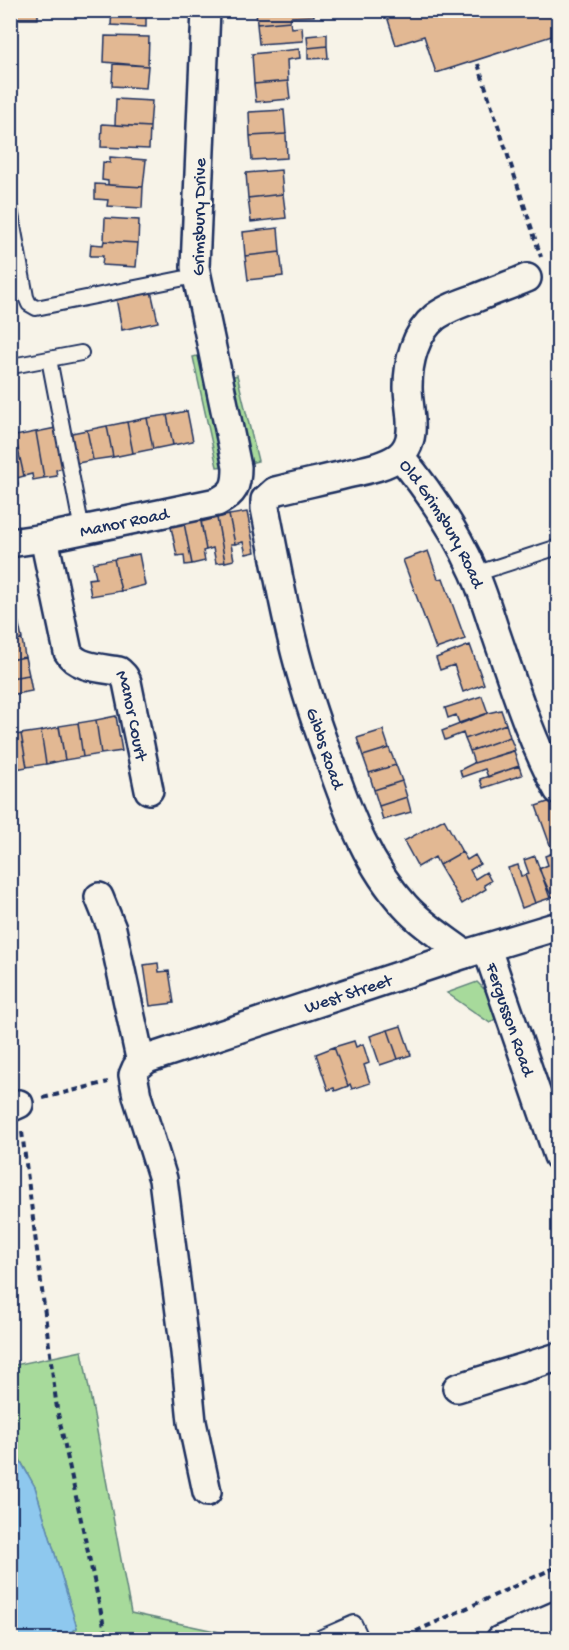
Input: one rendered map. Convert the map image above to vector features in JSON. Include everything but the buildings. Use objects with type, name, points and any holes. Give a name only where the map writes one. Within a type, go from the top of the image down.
[{"type":"street","name":"Grimsbury Drive","points":[[206,10],[195,276],[237,467],[234,490]]},
{"type":"street","name":"Old Grimsbury Road","points":[[535,269],[451,308],[435,317],[423,329],[415,345],[408,374],[407,390],[412,422],[406,447],[400,456],[444,516],[464,550],[475,574],[525,716],[558,790]]},
{"type":"street","name":"Gibbs Road","points":[[400,456],[371,468],[275,491],[265,500],[265,508],[283,600],[302,677],[346,806],[358,834],[388,885],[405,906],[422,922],[476,952]]},
{"type":"street","name":"Manor Road","points":[[10,543],[217,502],[234,490]]},
{"type":"street","name":"Manor Court","points":[[44,538],[68,652],[71,658],[78,663],[119,671],[124,676],[149,790]]},
{"type":"street","points":[[99,897],[112,929],[137,1069],[137,1096],[164,1179],[192,1422],[207,1492]]},
{"type":"street","name":"West Street","points":[[137,1069],[147,1059],[558,926]]},
{"type":"street","name":"Fergusson Road","points":[[476,952],[558,1156]]},
{"type":"street","points":[[457,1388],[558,1357]]},
{"type":"street","points":[[500,1640],[558,1615]]},
{"type":"lane","points":[[10,209],[26,297],[29,304],[36,309],[195,276]]},
{"type":"lane","points":[[12,366],[81,353]]},
{"type":"lane","points":[[49,359],[82,530]]},
{"type":"lane","points":[[475,574],[558,547]]},
{"type":"lane","points":[[315,1640],[354,1623],[362,1640]]},
{"type":"path","points":[[478,64],[535,269]]},
{"type":"path","points":[[107,1640],[57,1409],[15,1106],[137,1069]]},
{"type":"path","points":[[397,1640],[558,1568]]},
{"type":"green space","points":[[201,355],[225,466],[217,467],[193,357]]},
{"type":"green space","points":[[237,375],[258,461],[249,463],[231,377]]},
{"type":"green space","points":[[477,982],[485,990],[497,1017],[490,1023],[447,993]]},
{"type":"green space","points":[[82,1351],[131,1613],[252,1639],[61,1639],[77,1628],[35,1487],[11,1443],[10,1366]]},
{"type":"water","points":[[10,1443],[35,1487],[77,1628],[61,1639],[11,1639]]}]
